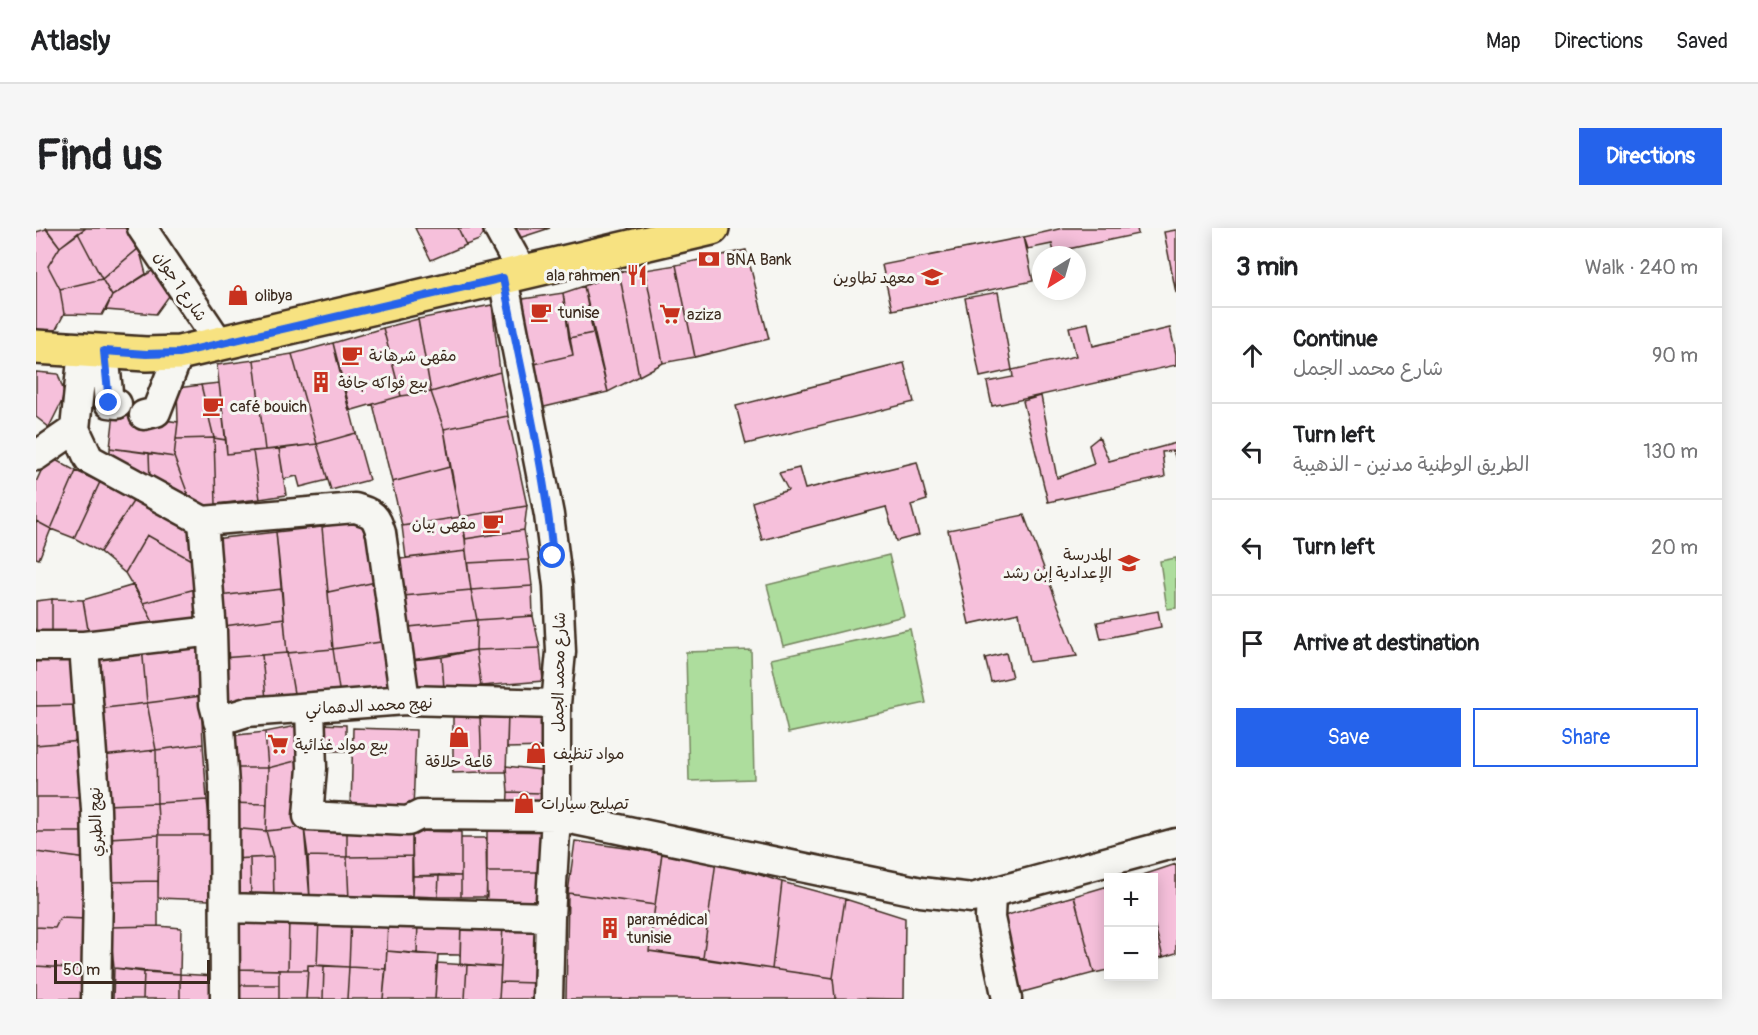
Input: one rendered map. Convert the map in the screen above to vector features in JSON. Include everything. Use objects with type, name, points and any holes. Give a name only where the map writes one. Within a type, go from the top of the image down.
[{"type":"main road","points":[[36,347],[146,354],[179,353],[712,228]]},
{"type":"street","name":"شارع 1 جوان","points":[[142,228],[220,344]]},
{"type":"street","name":"شارع محمد الجمل","points":[[498,228],[513,275],[558,586],[561,652],[556,704],[556,816],[548,999]]},
{"type":"street","points":[[94,351],[109,403],[117,404]]},
{"type":"street","points":[[94,351],[75,429],[89,459],[203,521],[355,508],[369,512],[376,517],[381,533],[405,700]]},
{"type":"street","points":[[144,416],[156,412],[179,353]]},
{"type":"street","points":[[36,456],[75,429]]},
{"type":"street","points":[[203,521],[212,631],[214,693],[224,785],[225,999]]},
{"type":"street","points":[[36,646],[84,646],[212,631]]},
{"type":"street","name":"نهج الطبري","points":[[84,646],[96,809],[98,888],[96,999]]},
{"type":"street","name":"نهج محمد الدهماني","points":[[218,721],[247,712],[405,700],[556,704]]},
{"type":"street","points":[[310,709],[312,768],[308,816],[408,821],[420,815],[556,816],[921,892],[972,898],[1176,843]]},
{"type":"street","points":[[991,894],[990,918],[1006,999]]},
{"type":"street","points":[[225,908],[550,917]]},
{"type":"green space","points":[[889,555],[904,616],[783,646],[767,585]]},
{"type":"green space","points":[[1176,558],[1176,608],[1167,609],[1160,561]]},
{"type":"green space","points":[[910,629],[926,703],[788,733],[771,659]]},
{"type":"green space","points":[[751,650],[754,779],[689,781],[686,652]]},
{"type":"building","points":[[46,228],[86,228],[60,247]]},
{"type":"building","points":[[86,228],[125,228],[139,248],[102,279],[78,233]]},
{"type":"building","points":[[415,228],[458,228],[466,245],[431,260]]},
{"type":"building","points":[[458,228],[488,228],[479,240],[466,245]]},
{"type":"building","points":[[509,228],[550,228],[513,240]]},
{"type":"building","points":[[1063,228],[1137,228],[1138,234],[1082,246],[1052,246],[1052,244],[1032,246],[1028,249],[1024,237]]},
{"type":"building","points":[[46,229],[60,247],[48,266],[60,289],[64,314],[54,333],[36,332],[36,232]]},
{"type":"building","points":[[1176,230],[1176,293],[1164,232]]},
{"type":"building","points":[[78,233],[102,279],[60,289],[48,266],[60,247]]},
{"type":"building","points":[[1024,237],[1032,281],[892,310],[882,265]]},
{"type":"building","points":[[139,248],[146,274],[112,296],[102,279]]},
{"type":"building","points":[[746,250],[769,339],[695,357],[676,265]]},
{"type":"building","name":"aziza","points":[[676,265],[695,357],[663,363],[645,270]]},
{"type":"building","points":[[155,269],[169,296],[156,314],[106,310],[112,296]]},
{"type":"building","points":[[645,270],[663,363],[639,376],[619,272]]},
{"type":"building","points":[[619,272],[639,376],[608,392],[584,286]]},
{"type":"building","points":[[102,279],[112,296],[102,315],[64,314],[60,289]]},
{"type":"building","points":[[584,286],[593,333],[569,338],[563,293]]},
{"type":"building","points":[[998,292],[1012,370],[980,377],[965,298]]},
{"type":"building","points":[[563,293],[573,355],[530,365],[515,310],[523,299]]},
{"type":"building","points":[[492,305],[500,372],[431,392],[418,319]]},
{"type":"building","points":[[418,319],[431,392],[401,396],[383,328]]},
{"type":"building","points":[[1088,323],[1093,346],[1170,328],[1176,365],[992,406],[987,382],[1013,377],[1012,370],[1076,356],[1069,327]]},
{"type":"building","points":[[383,328],[401,396],[349,411],[333,343]]},
{"type":"building","points":[[593,333],[608,392],[540,408],[530,365],[573,355],[569,338]]},
{"type":"building","name":"بيع فواكه جافة","points":[[333,343],[356,433],[317,444],[292,354]]},
{"type":"building","points":[[292,354],[317,444],[265,450],[254,360]]},
{"type":"building","points":[[254,360],[265,450],[227,454],[217,365]]},
{"type":"building","points":[[904,363],[914,402],[746,444],[736,406]]},
{"type":"building","points":[[36,372],[58,374],[65,395],[49,427],[36,417]]},
{"type":"building","points":[[500,372],[508,416],[444,429],[431,392]]},
{"type":"building","points":[[219,383],[226,440],[214,438],[201,385]]},
{"type":"building","points":[[201,385],[214,438],[176,439],[177,388]]},
{"type":"building","points":[[431,392],[444,429],[450,467],[392,482],[373,404],[401,396]]},
{"type":"building","points":[[1041,396],[1057,478],[1094,464],[1089,445],[1099,437],[1109,461],[1176,443],[1176,459],[1173,451],[1162,452],[1165,477],[1048,502],[1023,401]]},
{"type":"building","points":[[114,413],[178,422],[174,457],[110,448]]},
{"type":"building","points":[[508,416],[527,506],[460,517],[444,429]]},
{"type":"building","points":[[356,433],[369,480],[331,490],[317,444]]},
{"type":"building","points":[[214,438],[226,440],[227,454],[253,451],[260,499],[216,504]]},
{"type":"building","points":[[214,438],[216,504],[209,512],[189,497],[174,457],[176,439]]},
{"type":"building","points":[[317,444],[328,480],[300,487],[297,476],[284,479],[279,449]]},
{"type":"building","points":[[110,448],[149,453],[150,480],[110,466]]},
{"type":"building","points":[[279,449],[286,495],[260,499],[253,451]]},
{"type":"building","points":[[149,453],[174,457],[189,497],[150,480]]},
{"type":"building","points":[[48,456],[76,471],[51,529],[36,521],[36,482]]},
{"type":"building","points":[[917,462],[927,500],[911,505],[919,535],[896,541],[886,507],[762,540],[752,502],[788,490],[779,473],[799,468],[805,489]]},
{"type":"building","points":[[450,467],[460,517],[402,526],[392,482]]},
{"type":"building","points":[[76,471],[100,482],[74,538],[51,529]]},
{"type":"building","points":[[100,482],[134,500],[100,552],[74,538]]},
{"type":"building","points":[[134,500],[188,521],[193,561],[147,535],[125,573],[100,552]]},
{"type":"building","name":"مقهى بيان","points":[[527,506],[524,530],[465,539],[460,517]]},
{"type":"building","points":[[1024,515],[1077,656],[1029,662],[1019,613],[969,624],[948,530]]},
{"type":"building","points":[[460,517],[466,551],[406,558],[402,526]]},
{"type":"building","points":[[362,519],[376,582],[328,592],[322,527]]},
{"type":"building","points":[[36,521],[51,529],[39,559],[36,558]]},
{"type":"building","points":[[322,527],[333,649],[287,653],[276,532]]},
{"type":"building","points":[[524,530],[529,560],[467,563],[465,539]]},
{"type":"building","points":[[276,532],[282,589],[219,596],[213,539]]},
{"type":"building","points":[[147,535],[193,561],[199,588],[143,603],[125,573]]},
{"type":"building","points":[[466,551],[471,590],[403,596],[400,559]]},
{"type":"building","points":[[529,560],[532,586],[471,590],[467,563]]},
{"type":"building","points":[[376,582],[387,641],[333,649],[328,592]]},
{"type":"building","points":[[134,585],[158,632],[90,641],[83,600]]},
{"type":"building","points":[[532,586],[533,616],[477,620],[471,590]]},
{"type":"building","points":[[199,588],[202,623],[158,632],[143,603]]},
{"type":"building","points":[[282,589],[284,618],[217,627],[219,596]]},
{"type":"building","points":[[471,590],[477,620],[409,627],[403,596]]},
{"type":"building","points":[[52,599],[83,600],[90,641],[52,640]]},
{"type":"building","points":[[52,599],[52,640],[36,640],[36,601]]},
{"type":"building","points":[[1158,611],[1161,627],[1101,639],[1097,622]]},
{"type":"building","points":[[533,616],[540,648],[476,650],[477,620]]},
{"type":"building","points":[[284,618],[287,653],[221,658],[217,627]]},
{"type":"building","points":[[477,620],[476,650],[411,660],[409,627]]},
{"type":"building","points":[[198,640],[201,696],[147,703],[142,646]]},
{"type":"building","points":[[387,641],[392,691],[340,696],[333,649]]},
{"type":"building","points":[[142,646],[147,703],[97,709],[96,652]]},
{"type":"building","points":[[540,648],[543,681],[481,686],[476,650]]},
{"type":"building","points":[[333,649],[340,696],[295,699],[287,653]]},
{"type":"building","points":[[476,650],[481,686],[444,690],[442,657]]},
{"type":"building","points":[[287,653],[295,699],[266,700],[262,655]]},
{"type":"building","points":[[1006,653],[1012,677],[991,682],[985,658]]},
{"type":"building","points":[[36,654],[78,654],[79,705],[36,706]]},
{"type":"building","points":[[262,655],[266,700],[228,701],[221,658]]},
{"type":"building","points":[[442,657],[444,690],[414,692],[411,660]]},
{"type":"building","points":[[201,696],[203,744],[156,750],[147,703]]},
{"type":"building","points":[[147,703],[156,750],[102,756],[97,709]]},
{"type":"building","points":[[79,705],[80,741],[36,745],[36,706]]},
{"type":"building","points":[[508,713],[506,772],[482,772],[480,716]]},
{"type":"building","points":[[508,713],[534,713],[545,722],[546,747],[507,748]]},
{"type":"building","points":[[453,716],[480,716],[482,772],[453,773]]},
{"type":"building","points":[[307,724],[307,758],[268,768],[265,732]]},
{"type":"building","points":[[319,724],[346,725],[346,751],[320,751]]},
{"type":"building","points":[[353,728],[416,730],[413,810],[351,808]]},
{"type":"building","points":[[265,732],[268,768],[229,768],[228,736]]},
{"type":"building","points":[[80,741],[84,797],[36,797],[36,745]]},
{"type":"building","points":[[203,744],[207,800],[157,803],[156,750]]},
{"type":"building","points":[[156,750],[157,803],[106,805],[102,756]]},
{"type":"building","points":[[307,758],[304,827],[266,831],[268,768]]},
{"type":"building","points":[[506,766],[541,770],[541,793],[508,792]]},
{"type":"building","points":[[229,768],[268,768],[267,804],[230,803]]},
{"type":"building","name":"تصليح سيارات","points":[[508,792],[541,793],[541,814],[507,813]]},
{"type":"building","points":[[36,797],[84,797],[85,832],[36,832]]},
{"type":"building","points":[[207,800],[211,835],[159,835],[157,803]]},
{"type":"building","points":[[157,803],[159,835],[109,838],[106,805]]},
{"type":"building","points":[[230,803],[267,804],[266,831],[230,828]]},
{"type":"building","points":[[487,821],[541,823],[541,872],[487,872]]},
{"type":"building","points":[[347,826],[347,857],[308,856],[304,827]]},
{"type":"building","points":[[347,826],[412,831],[412,856],[347,857]]},
{"type":"building","points":[[304,827],[310,899],[274,901],[273,857],[266,831]]},
{"type":"building","points":[[230,828],[266,831],[273,857],[232,859]]},
{"type":"building","points":[[412,831],[461,832],[461,876],[413,876]]},
{"type":"building","points":[[36,832],[85,832],[87,859],[36,852]]},
{"type":"building","points":[[159,835],[158,881],[109,882],[109,838]]},
{"type":"building","points":[[159,835],[211,835],[209,900],[158,898]]},
{"type":"building","points":[[461,838],[486,838],[487,897],[461,897]]},
{"type":"building","points":[[575,841],[662,853],[655,905],[568,893]]},
{"type":"building","points":[[36,852],[87,859],[86,919],[60,918],[55,928],[36,927]]},
{"type":"building","points":[[662,853],[716,861],[703,958],[649,951]]},
{"type":"building","points":[[308,856],[347,857],[349,900],[310,899]]},
{"type":"building","points":[[412,856],[412,896],[349,900],[347,857]]},
{"type":"building","points":[[273,857],[274,901],[251,900],[250,858]]},
{"type":"building","points":[[250,858],[251,900],[234,901],[232,859]]},
{"type":"building","points":[[716,861],[782,882],[772,969],[703,958]]},
{"type":"building","points":[[1176,864],[1176,953],[1163,957],[1158,938],[1158,873],[1149,873]]},
{"type":"building","points":[[487,872],[541,872],[541,910],[486,909]]},
{"type":"building","points":[[439,875],[461,876],[461,897],[438,897]]},
{"type":"building","points":[[439,875],[438,897],[412,896],[413,876]]},
{"type":"building","points":[[158,881],[158,926],[110,927],[109,882]]},
{"type":"building","points":[[782,882],[845,899],[833,978],[772,969]]},
{"type":"building","points":[[1104,887],[1104,971],[1094,973],[1074,896]]},
{"type":"building","name":"paramédical tunisie","points":[[568,893],[655,905],[649,951],[833,978],[835,998],[849,999],[566,999]]},
{"type":"building","points":[[1074,896],[1094,973],[1019,993],[997,918]]},
{"type":"building","points":[[845,899],[905,918],[904,999],[835,998],[833,978]]},
{"type":"building","points":[[235,917],[289,917],[288,970],[236,969]]},
{"type":"building","points":[[289,917],[319,918],[317,965],[308,965],[308,970],[288,970]]},
{"type":"building","points":[[60,918],[86,919],[84,969],[36,966],[36,927],[55,928]]},
{"type":"building","points":[[319,918],[351,918],[349,967],[317,965]]},
{"type":"building","points":[[351,918],[388,919],[386,969],[349,967]]},
{"type":"building","points":[[388,919],[418,920],[417,954],[387,951]]},
{"type":"building","points":[[418,920],[461,922],[460,955],[417,954]]},
{"type":"building","points":[[461,922],[503,924],[501,967],[460,964]]},
{"type":"building","points":[[503,924],[538,926],[535,983],[500,982]]},
{"type":"building","points":[[110,927],[181,928],[180,974],[114,968]]},
{"type":"building","points":[[1158,938],[1163,957],[1158,958]]},
{"type":"building","points":[[387,951],[438,955],[435,999],[383,999]]},
{"type":"building","points":[[437,963],[467,965],[465,999],[435,999]]},
{"type":"building","points":[[308,965],[324,966],[323,999],[306,999]]},
{"type":"building","points":[[467,965],[501,967],[499,999],[465,999]]},
{"type":"building","points":[[36,966],[84,969],[83,999],[36,999]]},
{"type":"building","points":[[324,966],[349,967],[347,999],[323,999]]},
{"type":"building","points":[[349,967],[386,969],[383,999],[347,999]]},
{"type":"building","points":[[114,968],[144,972],[143,999],[113,999]]},
{"type":"building","points":[[236,969],[279,970],[279,985],[234,985]]},
{"type":"building","points":[[279,970],[308,970],[306,999],[279,999]]},
{"type":"building","points":[[144,972],[180,974],[180,999],[143,999]]},
{"type":"building","points":[[180,974],[216,976],[215,999],[180,999]]},
{"type":"building","points":[[500,982],[535,983],[534,999],[499,999]]},
{"type":"building","points":[[234,985],[279,985],[279,999],[234,999]]},
{"type":"place","name":"BNA Bank","points":[[709,259]]},
{"type":"place","name":"ala rahmen","points":[[637,275]]},
{"type":"place","name":"معهد تطاوين","points":[[932,277]]},
{"type":"place","name":"olibya","points":[[238,295]]},
{"type":"place","name":"tunise","points":[[541,312]]},
{"type":"place","name":"aziza","points":[[670,314]]},
{"type":"place","name":"مقهى شرهانة","points":[[352,355]]},
{"type":"place","name":"بيع فواكه جافة","points":[[321,382]]},
{"type":"place","name":"café bouich","points":[[213,406]]},
{"type":"place","name":"مقهى بيان","points":[[493,523]]},
{"type":"place","name":"المدرسة الإعدادية إبن رشد","points":[[1129,563]]},
{"type":"place","name":"قاعة حلاقة","points":[[459,737]]},
{"type":"place","name":"بيع مواد غذائية","points":[[278,744]]},
{"type":"place","name":"مواد تنظيف","points":[[536,753]]},
{"type":"place","name":"تصليح سيارات","points":[[524,803]]},
{"type":"place","name":"paramédical tunisie","points":[[610,928]]},
{"type":"route","points":[[109,403],[104,351],[146,354],[179,353],[503,278],[549,515],[553,556]]}]
